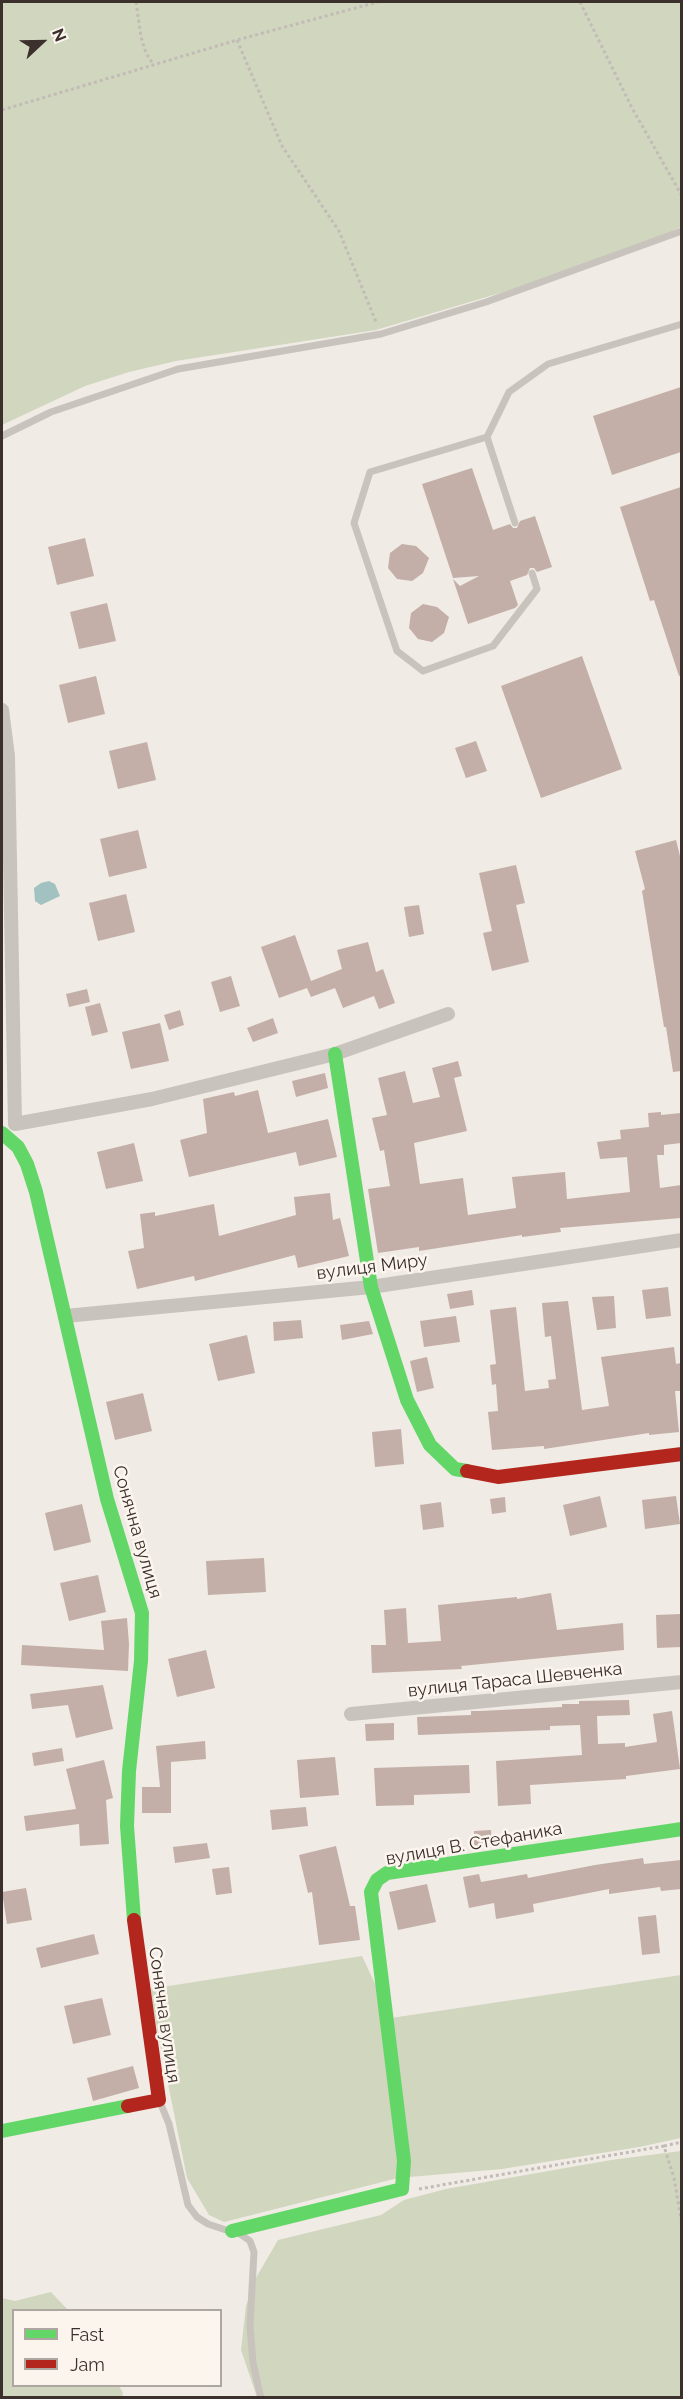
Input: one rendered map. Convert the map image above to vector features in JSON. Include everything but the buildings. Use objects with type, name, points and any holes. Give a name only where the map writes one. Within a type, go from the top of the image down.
[{"type":"street","points":[[2,710],[15,1125]]},
{"type":"street","points":[[3,1134],[15,1125],[152,1099],[335,1054],[448,1014]]},
{"type":"street","points":[[335,1054],[371,1287],[407,1400],[430,1445],[455,1469],[498,1477],[681,1454]]},
{"type":"street","name":"Сонячна вулиця","points":[[3,1134],[18,1147],[30,1173],[107,1499],[142,1613],[141,1661],[129,1771],[127,1826],[135,1936],[159,2100]]},
{"type":"street","name":"вулиця Миру","points":[[65,1316],[371,1287],[681,1240]]},
{"type":"street","name":"вулиця Тараса Шевченка","points":[[351,1714],[681,1682]]},
{"type":"street","name":"вулиця В. Стефаника","points":[[397,2191],[404,2161],[371,1892],[377,1880],[387,1874],[681,1829]]},
{"type":"street","points":[[2,2131],[159,2100]]},
{"type":"street","points":[[232,2231],[397,2191]]},
{"type":"lane","points":[[2,436],[51,412],[178,369],[381,334],[486,302],[681,231]]},
{"type":"lane","points":[[515,523],[487,437],[509,392],[548,364],[681,324]]},
{"type":"lane","points":[[487,437],[370,472],[354,523],[398,651],[423,671],[493,646],[537,589],[532,573]]},
{"type":"lane","points":[[159,2100],[169,2124],[188,2205],[197,2217],[208,2224],[232,2231],[250,2241],[254,2252],[250,2326],[253,2363],[261,2397]]},
{"type":"path","points":[[136,2],[141,37],[146,53],[153,64]]},
{"type":"path","points":[[2,110],[153,64],[378,2]]},
{"type":"path","points":[[580,2],[632,108],[681,196]]},
{"type":"path","points":[[237,40],[282,146],[339,231],[381,334]]},
{"type":"path","points":[[397,2191],[422,2189],[681,2142]]},
{"type":"path","points":[[664,2146],[674,2178],[681,2224]]},
{"type":"green space","points":[[2,2],[681,2],[681,227],[662,236],[510,290],[376,330],[176,361],[129,372],[85,386],[2,425]]},
{"type":"green space","points":[[362,1956],[391,2018],[681,1975],[681,2138],[502,2169],[398,2178],[224,2222],[209,2215],[187,2178],[149,1989]]},
{"type":"green space","points":[[681,2151],[681,2397],[257,2397],[241,2350],[246,2306],[257,2276],[278,2240],[381,2215],[404,2200],[446,2189],[611,2160]]},
{"type":"green space","points":[[51,2292],[67,2309],[12,2309],[12,2387],[120,2387],[123,2393],[122,2397],[2,2397],[2,2298],[15,2301]]},
{"type":"water","points":[[49,881],[55,884],[60,896],[41,905],[35,901],[34,888]]},
{"type":"traffic: fast","points":[[335,1054],[371,1287],[407,1400],[430,1445],[455,1469],[467,1471]]},
{"type":"traffic: fast","points":[[2,1133],[18,1147],[27,1164],[36,1192],[107,1499],[142,1613],[141,1661],[129,1771],[127,1826],[134,1920]]},
{"type":"traffic: fast","points":[[232,2231],[402,2189],[404,2161],[371,1892],[377,1880],[387,1873],[682,1829]]},
{"type":"traffic: fast","points":[[2,2131],[128,2106]]},
{"type":"traffic: jam","points":[[467,1471],[498,1477],[682,1454]]},
{"type":"traffic: jam","points":[[128,2106],[159,2100],[134,1920]]}]
